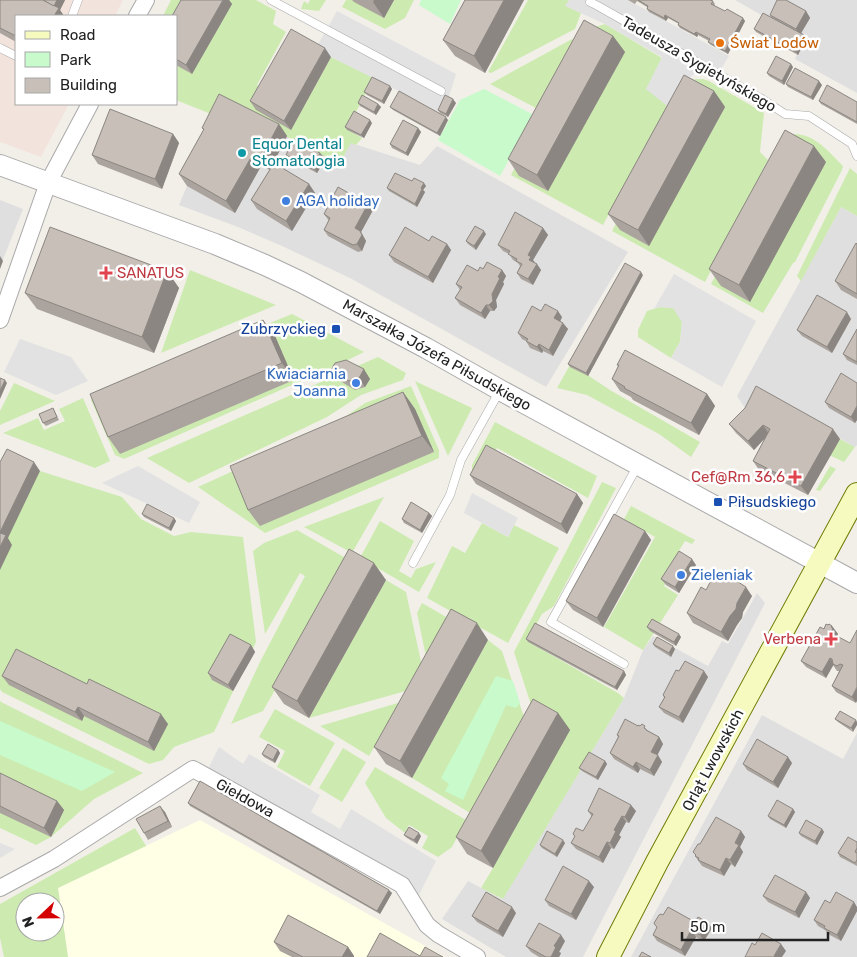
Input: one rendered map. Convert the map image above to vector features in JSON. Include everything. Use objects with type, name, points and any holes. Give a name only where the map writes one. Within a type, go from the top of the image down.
[{"type":"main road","name":"Orląt Lwowskich","points":[[608,957],[857,494]]},
{"type":"street","points":[[138,15],[146,0]]},
{"type":"street","points":[[0,320],[48,183],[89,105]]},
{"type":"street","name":"Marszałka Józefa Piłsudskiego","points":[[0,165],[192,235],[265,265],[332,298],[857,583]]},
{"type":"street","name":"Giełdowa","points":[[0,888],[54,859],[194,769],[402,885],[427,925],[438,934],[477,957]]},
{"type":"lane","points":[[72,15],[78,0]]},
{"type":"lane","points":[[271,0],[441,91]]},
{"type":"lane","name":"Tadeusza Sygietyńskiego","points":[[591,0],[590,2],[785,114],[809,116],[852,144],[857,156]]},
{"type":"lane","points":[[0,48],[15,56]]},
{"type":"lane","points":[[413,563],[450,495],[461,460],[500,390]]},
{"type":"lane","points":[[624,664],[551,622],[638,465]]},
{"type":"shaded area","points":[[0,0],[123,0],[116,15],[15,15],[15,105],[68,105],[41,157],[0,142]]},
{"type":"shaded area","points":[[569,0],[628,0],[729,56],[714,80],[698,72],[683,81],[667,106],[646,89],[662,57],[603,23],[565,6]]},
{"type":"shaded area","points":[[735,0],[857,0],[857,93],[795,59],[797,54],[755,30],[763,16]]},
{"type":"shaded area","points":[[337,11],[456,74],[448,99],[440,113],[316,48]]},
{"type":"shaded area","points":[[287,136],[351,143],[420,165],[437,146],[628,252],[546,387],[350,278],[238,227],[179,205],[187,186]]},
{"type":"shaded area","points":[[0,200],[23,209],[0,267]]},
{"type":"shaded area","points":[[841,207],[857,216],[857,445],[855,447],[763,395],[751,417],[737,396]]},
{"type":"shaded area","points":[[674,274],[756,321],[722,387],[671,358],[680,342],[682,322],[673,308],[660,307],[654,309]]},
{"type":"shaded area","points":[[20,339],[71,357],[88,381],[56,395],[4,372]]},
{"type":"shaded area","points":[[138,466],[200,502],[189,523],[102,483]]},
{"type":"shaded area","points":[[472,493],[518,518],[508,537],[464,513]]},
{"type":"shaded area","points":[[757,593],[765,603],[583,957],[506,957],[442,919],[468,881],[502,899],[624,698],[643,650],[653,636],[708,666],[722,641],[728,644]]},
{"type":"shaded area","points":[[762,715],[843,759],[857,733],[857,957],[631,957]]},
{"type":"shaded area","points":[[219,747],[243,764],[249,754],[320,795],[311,812],[340,829],[351,809],[436,861],[414,905],[402,885],[205,775]]},
{"type":"shaded area","points":[[200,820],[445,957],[68,957],[65,936],[65,892],[59,892],[58,888]]},
{"type":"shaded area","points":[[0,843],[15,849],[0,858]]},
{"type":"green space","points":[[171,0],[256,0],[276,11],[273,24],[286,32],[257,85],[267,91],[291,130],[331,57],[374,78],[347,129],[362,138],[356,145],[351,143],[339,164],[228,106],[221,118],[178,101],[178,15],[164,15]]},
{"type":"green space","points":[[310,0],[326,0],[319,11],[301,9],[304,1],[308,4]]},
{"type":"green space","points":[[346,0],[414,0],[405,18],[385,29],[342,7]]},
{"type":"green space","points":[[421,0],[461,0],[450,24],[419,5]]},
{"type":"green space","points":[[528,0],[569,0],[566,6],[581,13],[575,29],[491,73],[488,72]]},
{"type":"green space","points":[[605,24],[662,58],[667,106],[603,225],[511,175],[589,29]]},
{"type":"green space","points":[[572,39],[573,41],[536,108],[490,84]]},
{"type":"green space","points":[[695,79],[709,81],[764,113],[760,152],[768,160],[705,282],[612,231],[689,85]]},
{"type":"green space","points":[[484,89],[534,115],[500,176],[438,140],[460,100]]},
{"type":"green space","points":[[796,134],[816,141],[828,150],[843,166],[795,262],[763,313],[711,284],[791,136]]},
{"type":"green space","points":[[850,168],[857,174],[857,216],[841,207],[801,281],[797,276]]},
{"type":"green space","points":[[190,270],[276,305],[161,353]]},
{"type":"green space","points":[[660,307],[674,308],[682,322],[680,342],[671,358],[638,337],[638,330],[647,311]]},
{"type":"green space","points":[[292,314],[364,352],[124,459],[115,455],[91,400],[93,395]]},
{"type":"green space","points":[[378,357],[406,373],[403,380],[361,395],[327,417],[189,483],[147,458]]},
{"type":"green space","points":[[570,365],[700,442],[691,457],[659,434],[587,395],[557,388]]},
{"type":"green space","points":[[415,381],[472,408],[448,456]]},
{"type":"green space","points":[[14,383],[55,401],[0,425],[0,411]]},
{"type":"green space","points":[[411,386],[439,450],[439,458],[265,533],[198,487],[332,426],[365,403]]},
{"type":"green space","points":[[83,398],[110,461],[95,468],[3,433],[38,418],[44,430],[65,421],[59,409]]},
{"type":"green space","points":[[495,422],[597,476],[588,498],[497,448],[479,481],[472,475],[472,465]]},
{"type":"green space","points":[[840,439],[855,447],[844,462],[830,455]]},
{"type":"green space","points":[[830,466],[836,469],[820,491],[816,490]]},
{"type":"green space","points":[[40,471],[122,497],[141,519],[174,536],[191,532],[243,537],[256,642],[214,732],[174,747],[163,760],[149,764],[2,692],[0,689],[0,475]]},
{"type":"green space","points":[[602,482],[616,488],[554,606],[542,614],[527,641],[624,698],[503,899],[481,888],[493,868],[532,708],[514,652]]},
{"type":"green space","points":[[384,497],[352,553],[304,527]]},
{"type":"green space","points":[[631,506],[695,540],[692,544],[685,541],[678,552],[681,554],[664,586],[678,595],[643,650],[604,627],[655,537],[624,519]]},
{"type":"green space","points":[[380,521],[414,541],[399,571],[411,578],[416,569],[436,562],[419,592],[360,558]]},
{"type":"green space","points":[[482,523],[508,537],[514,525],[559,548],[508,643],[427,598],[452,546],[465,553]]},
{"type":"green space","points":[[297,530],[349,560],[263,711],[231,724],[260,662],[305,576],[300,573],[265,634],[253,551],[264,543]]},
{"type":"green space","points":[[386,580],[406,592],[422,666],[406,691],[309,718]]},
{"type":"green space","points":[[422,603],[448,618],[426,657],[417,613]]},
{"type":"green space","points":[[488,640],[502,651],[524,717],[470,813],[412,778]]},
{"type":"green space","points":[[496,676],[513,681],[520,703],[516,708],[506,705],[463,800],[445,791],[449,784],[441,778]]},
{"type":"green space","points":[[0,701],[143,773],[94,799],[51,837],[36,845],[0,828]]},
{"type":"green space","points":[[401,702],[369,756],[320,726]]},
{"type":"green space","points":[[275,709],[335,743],[310,786],[277,767],[285,751],[259,737]]},
{"type":"green space","points":[[0,721],[115,772],[82,791],[0,755]]},
{"type":"green space","points":[[343,748],[366,762],[342,802],[319,788]]},
{"type":"green space","points":[[375,767],[466,820],[452,847],[438,857],[422,848],[428,836],[409,825],[405,833],[386,818],[365,783]]},
{"type":"green space","points":[[135,828],[146,846],[58,888],[59,892],[21,892]]},
{"type":"green space","points":[[15,896],[15,942],[65,942],[65,936],[68,957],[4,957],[0,938],[0,904]]},
{"type":"building","points":[[0,0],[43,0],[59,8],[55,15],[15,15],[15,36],[0,28]]},
{"type":"building","points":[[43,0],[57,0],[54,6]]},
{"type":"building","points":[[181,0],[223,0],[186,65],[178,60],[178,15],[173,15]]},
{"type":"building","points":[[465,0],[504,0],[474,56],[443,40]]},
{"type":"building","points":[[638,0],[710,0],[713,1],[711,4],[725,11],[727,9],[743,18],[725,51],[708,42],[710,39],[696,32],[694,34],[665,15],[664,18],[647,9],[648,6]]},
{"type":"building","points":[[777,0],[786,0],[806,11],[796,29],[770,15]]},
{"type":"building","points":[[763,13],[804,35],[796,52],[754,29]]},
{"type":"building","points":[[584,20],[613,36],[537,175],[508,159]]},
{"type":"building","points":[[291,29],[325,48],[284,121],[250,101]]},
{"type":"building","points":[[776,56],[791,64],[782,81],[767,73]]},
{"type":"building","points":[[795,68],[819,81],[811,97],[786,84]]},
{"type":"building","points":[[684,75],[714,91],[638,230],[608,214]]},
{"type":"building","points":[[372,77],[390,86],[382,101],[364,92]]},
{"type":"building","points":[[827,85],[857,102],[857,122],[819,101]]},
{"type":"building","points":[[399,91],[446,117],[437,133],[390,107]]},
{"type":"building","name":"Equor Dental Stomatologia","points":[[219,94],[279,124],[261,158],[253,154],[226,201],[179,174],[204,129],[202,128]]},
{"type":"building","points":[[362,95],[378,104],[374,112],[358,103]]},
{"type":"building","points":[[445,95],[453,99],[446,114],[438,110]]},
{"type":"building","points":[[110,109],[173,134],[155,179],[92,155]]},
{"type":"building","points":[[354,111],[370,120],[361,135],[345,127]]},
{"type":"building","points":[[403,120],[418,128],[406,153],[390,144]]},
{"type":"building","points":[[785,130],[814,146],[739,285],[709,269]]},
{"type":"building","points":[[294,139],[320,153],[318,158],[321,160],[315,170],[286,155]]},
{"type":"building","name":"AGA holiday","points":[[274,163],[309,184],[286,221],[251,200]]},
{"type":"building","points":[[395,173],[412,181],[414,178],[424,183],[415,204],[387,188]]},
{"type":"building","points":[[338,187],[368,204],[355,228],[362,235],[357,244],[353,245],[324,230],[330,218],[324,214]]},
{"type":"building","points":[[515,212],[543,228],[528,255],[531,257],[529,260],[537,264],[528,279],[517,273],[522,264],[508,254],[510,251],[498,245]]},
{"type":"building","points":[[475,226],[484,231],[474,246],[466,241]]},
{"type":"building","points":[[50,227],[167,271],[142,337],[25,293]]},
{"type":"building","points":[[405,227],[429,241],[432,236],[447,244],[428,277],[389,255]]},
{"type":"building","points":[[857,244],[857,294],[835,281]]},
{"type":"building","points":[[487,262],[502,270],[492,294],[493,301],[486,305],[481,313],[455,298],[462,287],[456,284],[467,265],[478,271],[480,267],[483,269]]},
{"type":"building","points":[[625,263],[641,272],[586,373],[568,364]]},
{"type":"building","points":[[817,295],[847,312],[827,347],[797,330]]},
{"type":"building","points":[[545,304],[558,311],[554,318],[563,323],[549,350],[539,344],[537,347],[526,341],[528,339],[518,333],[532,306],[541,311]]},
{"type":"building","points":[[263,320],[282,363],[108,437],[90,394]]},
{"type":"building","points":[[857,329],[857,362],[843,354]]},
{"type":"building","points":[[625,350],[707,394],[691,423],[624,388],[612,379]]},
{"type":"building","points":[[346,360],[364,369],[359,378],[349,381],[331,370],[335,363]]},
{"type":"building","points":[[841,373],[857,383],[857,406],[851,417],[825,402]]},
{"type":"building","points":[[0,378],[5,380],[0,391]]},
{"type":"building","points":[[756,386],[833,429],[801,486],[753,461],[770,429],[763,425],[748,441],[729,424],[745,408]]},
{"type":"building","points":[[403,392],[422,436],[248,510],[230,466]]},
{"type":"building","points":[[53,408],[57,417],[43,423],[39,414]]},
{"type":"building","points":[[486,445],[577,494],[561,524],[470,475]]},
{"type":"building","points":[[7,449],[34,462],[0,532],[0,462]]},
{"type":"building","points":[[411,502],[429,513],[420,530],[402,519]]},
{"type":"building","points":[[147,504],[174,518],[169,528],[142,514]]},
{"type":"building","points":[[614,514],[645,531],[597,618],[566,601]]},
{"type":"building","points":[[0,533],[6,535],[0,547]]},
{"type":"building","points":[[349,549],[374,563],[297,701],[272,687]]},
{"type":"building","points":[[679,551],[692,559],[675,587],[661,579]]},
{"type":"building","points":[[716,571],[746,587],[737,603],[736,609],[721,632],[687,613],[701,587],[706,590]]},
{"type":"building","points":[[451,609],[477,623],[400,761],[374,747]]},
{"type":"building","points":[[652,619],[679,634],[674,642],[647,627]]},
{"type":"building","points":[[535,623],[624,671],[615,687],[526,639]]},
{"type":"building","points":[[826,624],[832,626],[831,633],[850,643],[857,630],[857,687],[852,697],[832,686],[843,665],[837,666],[833,664],[830,658],[822,672],[801,661],[820,627],[824,629]]},
{"type":"building","points":[[230,634],[251,645],[228,685],[208,673]]},
{"type":"building","points":[[657,637],[673,646],[669,653],[653,644]]},
{"type":"building","points":[[16,649],[87,684],[89,679],[161,714],[148,742],[78,707],[75,712],[2,676]]},
{"type":"building","points":[[685,661],[704,671],[679,717],[659,707],[676,670],[679,671]]},
{"type":"building","points":[[533,699],[558,713],[481,851],[456,837]]},
{"type":"building","points":[[840,711],[856,720],[851,728],[835,719]]},
{"type":"building","points":[[625,719],[638,726],[642,724],[646,730],[659,737],[651,752],[658,755],[650,770],[636,762],[633,767],[610,753]]},
{"type":"building","points":[[757,739],[788,757],[773,782],[743,764]]},
{"type":"building","points":[[268,744],[278,750],[273,760],[262,754]]},
{"type":"building","points":[[589,752],[605,761],[596,777],[579,768]]},
{"type":"building","points":[[0,773],[57,801],[44,828],[0,806]]},
{"type":"building","points":[[200,781],[389,890],[377,911],[188,803]]},
{"type":"building","points":[[599,788],[631,805],[625,817],[622,816],[614,830],[616,831],[610,843],[607,842],[599,857],[571,843],[575,836],[573,834],[576,828],[583,831],[593,814],[588,811]]},
{"type":"building","points":[[777,800],[793,809],[784,825],[768,816]]},
{"type":"building","points":[[160,806],[168,821],[144,833],[136,819]]},
{"type":"building","points":[[716,817],[741,831],[735,843],[739,845],[730,860],[726,858],[720,870],[698,860],[699,858],[693,852]]},
{"type":"building","points":[[806,820],[822,829],[815,841],[799,833]]},
{"type":"building","points":[[409,827],[419,833],[414,840],[404,835]]},
{"type":"building","points":[[547,831],[563,840],[555,854],[540,845]]},
{"type":"building","points":[[848,837],[857,842],[855,852],[857,853],[857,860],[855,863],[838,853]]},
{"type":"building","points":[[563,866],[589,881],[571,914],[545,900]]},
{"type":"building","points":[[775,875],[806,892],[795,912],[763,896]]},
{"type":"building","points":[[486,892],[512,907],[498,931],[472,916]]},
{"type":"building","points":[[836,892],[854,902],[837,935],[814,920],[825,900],[830,903]]},
{"type":"building","points":[[668,907],[695,922],[698,917],[707,922],[700,935],[691,930],[681,950],[653,935],[657,927],[654,923],[659,915],[663,915]]},
{"type":"building","points":[[288,915],[348,947],[342,957],[303,957],[274,942]]},
{"type":"building","points":[[539,923],[561,935],[554,946],[556,947],[551,957],[546,957],[526,946]]},
{"type":"building","points":[[380,933],[420,956],[425,947],[443,957],[367,957]]},
{"type":"building","points":[[762,933],[781,944],[774,956],[776,957],[745,957],[752,943],[755,945]]},
{"type":"building","points":[[642,952],[651,957],[639,957]]},
{"type":"place","name":"Świat Lodów","points":[[720,43]]},
{"type":"place","name":"Equor Dental Stomatologia","points":[[242,153]]},
{"type":"place","name":"AGA holiday","points":[[286,201]]},
{"type":"place","name":"SANATUS","points":[[106,273]]},
{"type":"place","name":"Zubrzyckieg","points":[[336,329]]},
{"type":"place","name":"Kwiaciarnia Joanna","points":[[356,383]]},
{"type":"place","name":"Cef@Rm 36,6","points":[[795,477]]},
{"type":"place","name":"Piłsudskiego","points":[[718,502]]},
{"type":"place","name":"Zieleniak","points":[[681,575]]},
{"type":"place","name":"Verbena","points":[[831,639]]}]
